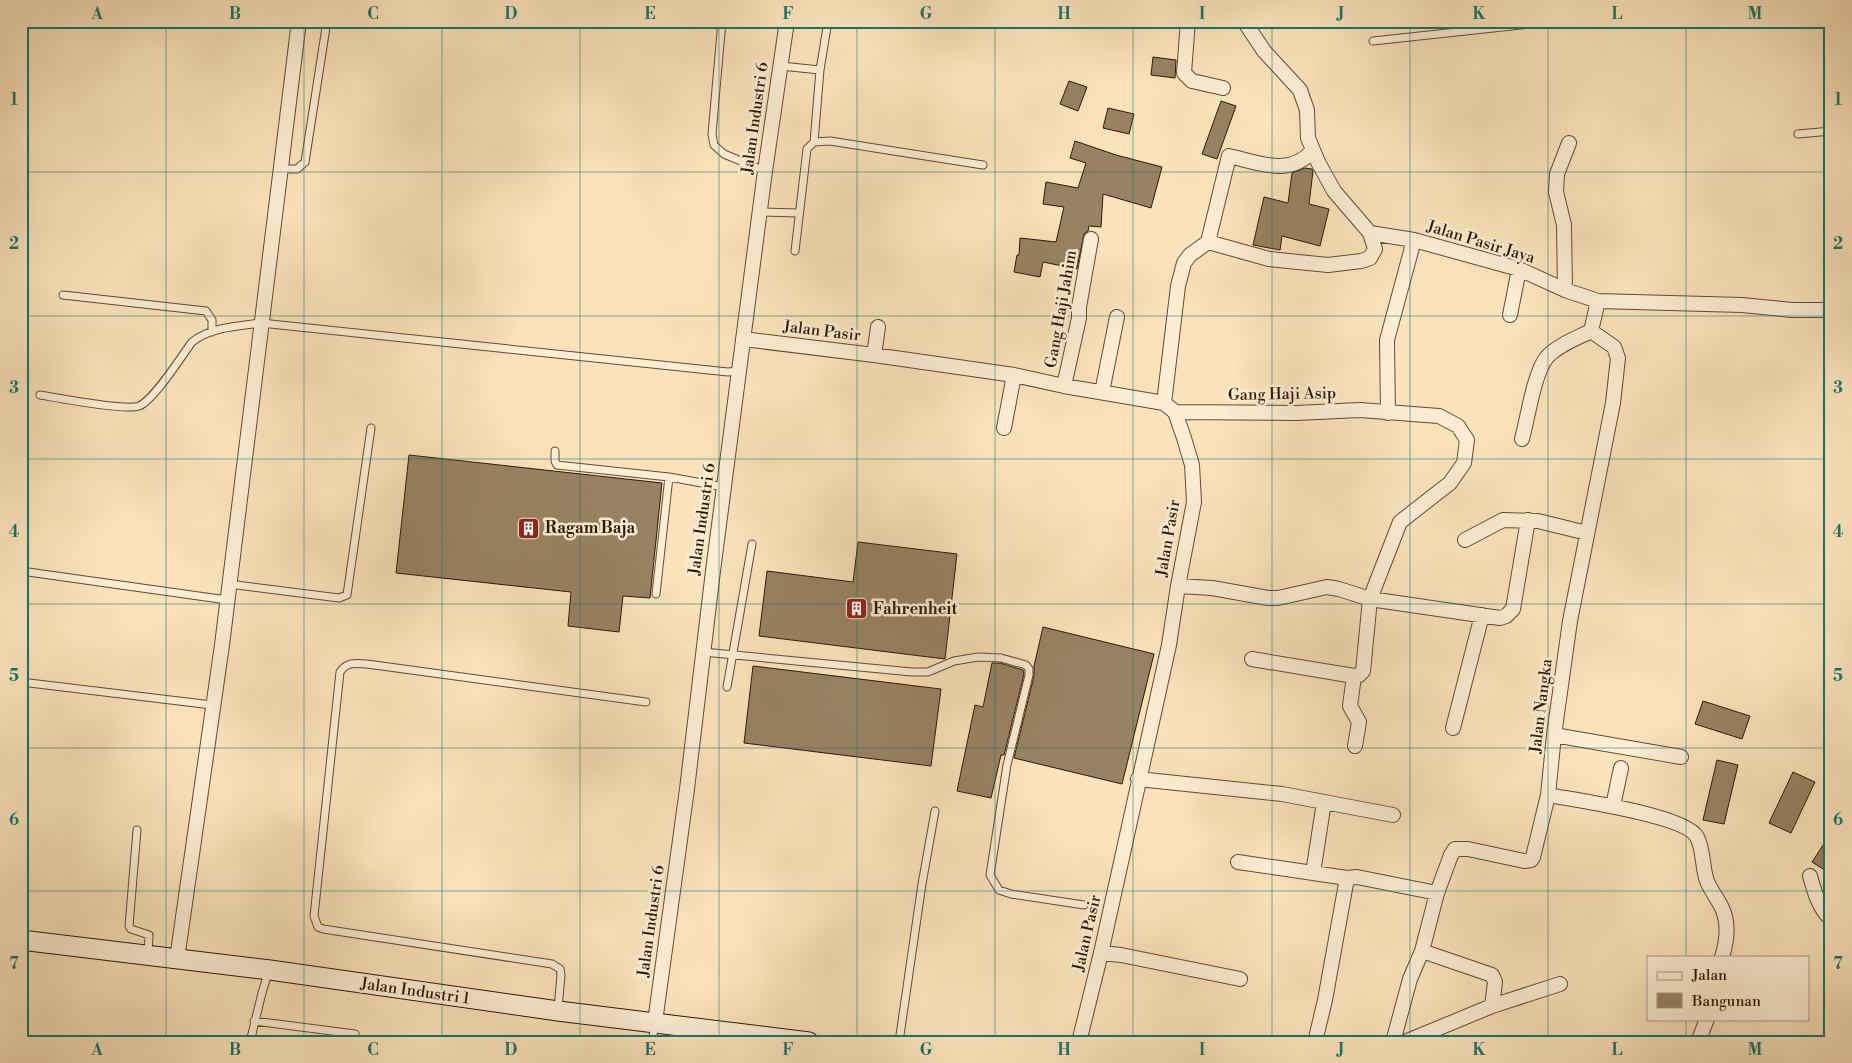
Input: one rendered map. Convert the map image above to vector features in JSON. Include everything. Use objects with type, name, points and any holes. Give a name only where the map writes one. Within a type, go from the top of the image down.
[{"type":"street","points":[[177,959],[227,600],[299,21]]},
{"type":"street","name":"Jalan Industri 6","points":[[655,1022],[687,789],[765,171],[787,21]]},
{"type":"street","points":[[1188,21],[1184,72],[1192,81],[1223,88]]},
{"type":"street","points":[[1208,242],[1270,259],[1328,265],[1370,258],[1375,249],[1370,233],[1334,191],[1312,150],[1308,138],[1307,110],[1300,90],[1264,51],[1244,21]]},
{"type":"street","points":[[1564,290],[1564,225],[1556,192],[1557,174],[1569,143]]},
{"type":"street","points":[[1164,403],[1172,325],[1178,286],[1184,263],[1190,255],[1208,242],[1229,156],[1255,164],[1280,166],[1294,164],[1303,160],[1312,150]]},
{"type":"street","name":"Jalan Pasir Jaya","points":[[1370,233],[1414,240],[1519,269],[1564,290],[1598,301],[1742,305],[1792,310],[1831,310]]},
{"type":"street","name":"Gang Haji Jahim","points":[[1064,386],[1079,318],[1079,307],[1091,239]]},
{"type":"street","points":[[1388,413],[1386,340],[1414,240]]},
{"type":"street","points":[[1510,315],[1519,269]]},
{"type":"street","points":[[1522,439],[1538,372],[1547,357],[1560,346],[1591,331],[1598,301]]},
{"type":"street","points":[[1102,392],[1117,317]]},
{"type":"street","points":[[874,355],[878,327]]},
{"type":"street","name":"Jalan Nangka","points":[[1438,893],[1451,855],[1455,849],[1468,849],[1524,861],[1531,860],[1535,853],[1548,795],[1554,735],[1570,620],[1613,403],[1618,358],[1614,347],[1591,331]]},
{"type":"street","name":"Jalan Pasir","points":[[743,339],[1014,375],[1064,386],[1164,403],[1176,412],[1192,465],[1194,502],[1169,645],[1138,779],[1102,953],[1079,1042]]},
{"type":"street","points":[[1004,428],[1014,375]]},
{"type":"street","name":"Gang Haji Asip","points":[[1176,412],[1296,413],[1360,410],[1438,416],[1458,426],[1467,440],[1464,463],[1450,483],[1400,522],[1370,599],[1363,671],[1354,676]]},
{"type":"street","points":[[1465,540],[1502,520],[1528,520],[1587,533]]},
{"type":"street","points":[[1178,586],[1212,588],[1268,598],[1278,598],[1327,588],[1347,590],[1370,599],[1500,618],[1506,616],[1512,609],[1528,520]]},
{"type":"street","points":[[1453,728],[1482,615]]},
{"type":"street","points":[[1252,659],[1354,676],[1350,706],[1359,722],[1355,746]]},
{"type":"street","points":[[1554,735],[1681,757]]},
{"type":"street","points":[[1614,806],[1621,768]]},
{"type":"street","points":[[1138,779],[1282,794],[1393,815]]},
{"type":"street","points":[[1548,795],[1614,806],[1663,819],[1690,830],[1698,839],[1707,880],[1723,909],[1727,924],[1722,956]]},
{"type":"street","points":[[1312,873],[1324,802]]},
{"type":"street","points":[[1238,862],[1347,878],[1356,877],[1438,893],[1422,952],[1410,979],[1393,1042]]},
{"type":"street","points":[[1810,876],[1815,894],[1827,916],[1831,919]]},
{"type":"street","points":[[1315,1042],[1325,1000],[1347,878]]},
{"type":"street","name":"Jalan Industri 1","points":[[21,940],[270,970],[558,1011],[655,1022],[737,1038],[808,1042]]},
{"type":"street","points":[[1422,952],[1492,975],[1495,982],[1492,1006]]},
{"type":"street","points":[[1102,953],[1121,955],[1240,979]]},
{"type":"street","points":[[1405,1042],[1492,1006],[1560,984]]},
{"type":"street","points":[[1698,1042],[1707,1020]]},
{"type":"lane","points":[[281,168],[297,168],[305,162],[327,21]]},
{"type":"lane","points":[[722,21],[712,134],[714,145],[724,154],[765,171]]},
{"type":"lane","points":[[795,251],[807,149],[814,142],[820,70],[828,21]]},
{"type":"lane","points":[[1373,41],[1540,23],[1542,21]]},
{"type":"lane","points":[[781,66],[820,70]]},
{"type":"lane","points":[[1798,134],[1831,131]]},
{"type":"lane","points":[[814,142],[830,141],[983,165]]},
{"type":"lane","points":[[760,212],[799,212]]},
{"type":"lane","points":[[63,296],[206,311],[212,320],[212,332]]},
{"type":"lane","points":[[40,395],[121,407],[138,406],[150,398],[192,342],[201,335],[261,323],[739,372]]},
{"type":"lane","points":[[229,584],[339,598],[347,595],[371,428]]},
{"type":"lane","points":[[555,451],[557,465],[669,477],[724,487]]},
{"type":"lane","points":[[656,594],[669,477]]},
{"type":"lane","points":[[727,687],[752,544]]},
{"type":"lane","points":[[21,571],[227,600]]},
{"type":"lane","points":[[703,652],[912,672],[928,672],[954,661],[978,657],[1001,658],[1026,665],[1029,669],[1029,675],[1007,765],[990,875],[999,890],[1011,894],[1084,905]]},
{"type":"lane","points":[[558,1011],[562,975],[560,969],[552,964],[333,931],[318,927],[314,916],[340,672],[344,666],[352,663],[367,664],[646,702]]},
{"type":"lane","points":[[21,682],[212,706]]},
{"type":"lane","points":[[899,1042],[922,884],[935,812]]},
{"type":"lane","points":[[137,830],[129,926],[132,929],[149,934],[148,955]]},
{"type":"lane","points":[[250,1042],[254,1021],[270,970]]},
{"type":"lane","points":[[254,1021],[354,1034]]},
{"type":"lane","points":[[652,1042],[655,1022]]},
{"type":"building","points":[[1153,57],[1176,60],[1175,78],[1151,75]]},
{"type":"building","points":[[1069,81],[1087,87],[1078,111],[1060,104]]},
{"type":"building","points":[[1221,101],[1236,106],[1217,159],[1202,154]]},
{"type":"building","points":[[1108,108],[1134,114],[1129,134],[1103,128]]},
{"type":"building","points":[[1075,141],[1116,155],[1162,167],[1151,208],[1103,194],[1101,227],[1089,226],[1088,231],[1084,234],[1077,269],[1043,262],[1040,277],[1014,272],[1017,255],[1019,255],[1020,238],[1056,242],[1064,207],[1043,204],[1046,182],[1078,188],[1086,163],[1070,158]]},
{"type":"building","points":[[1305,168],[1312,169],[1313,171],[1309,204],[1329,209],[1320,246],[1282,236],[1280,250],[1253,245],[1264,197],[1288,203],[1292,173]]},
{"type":"building","name":"Ragam Baja","points":[[409,455],[662,483],[650,598],[623,596],[619,632],[568,626],[571,592],[396,573]]},
{"type":"building","name":"Fahrenheit","points":[[858,542],[957,554],[945,659],[759,636],[767,571],[853,582]]},
{"type":"building","points":[[1043,627],[1154,654],[1122,784],[1014,758],[1034,676],[1034,666]]},
{"type":"building","points":[[992,663],[1000,663],[1023,670],[1024,674],[1004,755],[1001,755],[991,798],[957,791],[975,705],[983,707]]},
{"type":"building","points":[[753,666],[941,689],[931,766],[744,743]]},
{"type":"building","points":[[1703,701],[1750,716],[1742,739],[1695,724]]},
{"type":"building","points":[[1717,760],[1738,765],[1724,824],[1703,820]]},
{"type":"building","points":[[1793,772],[1815,782],[1791,833],[1769,823]]},
{"type":"building","points":[[1831,833],[1831,874],[1812,862]]},
{"type":"place","name":"Ragam Baja","points":[[529,528]]},
{"type":"place","name":"Fahrenheit","points":[[857,609]]}]
